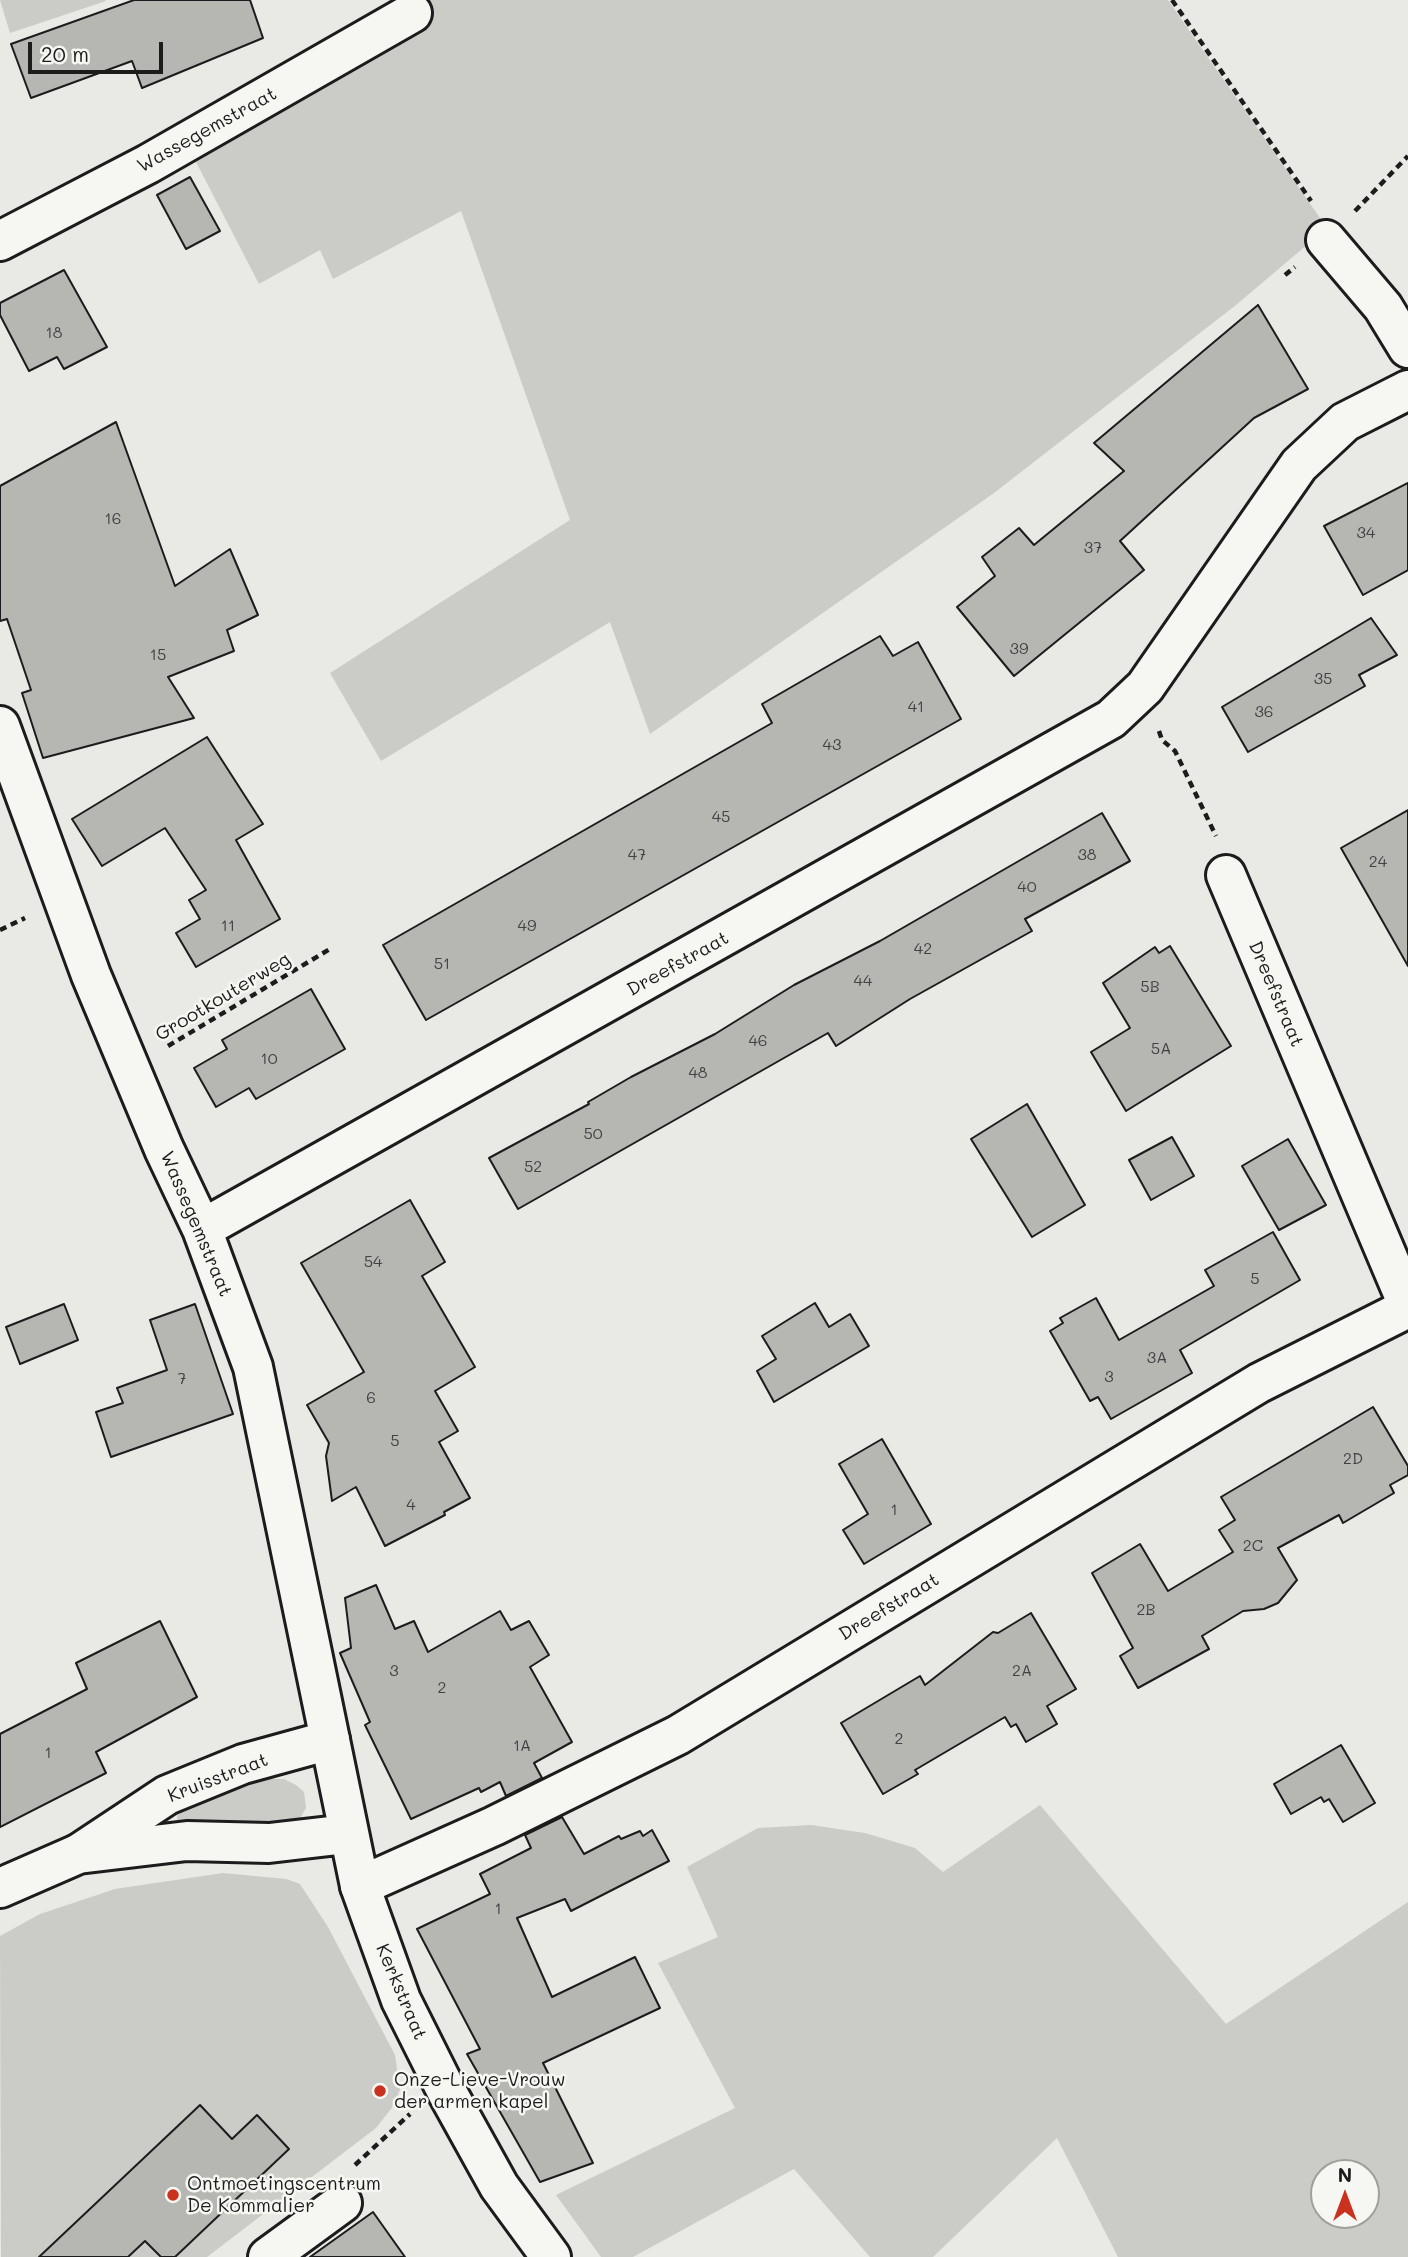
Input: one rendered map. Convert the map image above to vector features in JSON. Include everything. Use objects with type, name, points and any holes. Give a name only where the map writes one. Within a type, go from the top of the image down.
[{"type":"street","name":"Wassegemstraat","points":[[0,241],[148,164],[412,13]]},
{"type":"street","points":[[1329,236],[1383,307],[1408,348]]},
{"type":"street","name":"Dreefstraat","points":[[202,1229],[1111,719],[1145,687],[1299,465],[1345,422],[1408,390]]},
{"type":"street","name":"Wassegemstraat","points":[[0,726],[91,975],[202,1229],[253,1367],[330,1740]]},
{"type":"street","name":"Dreefstraat","points":[[360,1886],[494,1826],[678,1735],[1259,1383],[1408,1306],[1226,875]]},
{"type":"street","name":"Kerkstraat","points":[[330,1740],[347,1834],[360,1886],[401,2000],[448,2094],[499,2186],[551,2257]]},
{"type":"street","name":"Kruisstraat","points":[[0,1888],[78,1854],[167,1795],[243,1764],[330,1740]]},
{"type":"street","name":"Kruisstraat","points":[[78,1854],[187,1841],[269,1843],[347,1834]]},
{"type":"street","points":[[268,2257],[342,2203]]},
{"type":"path","points":[[1172,0],[1329,236],[1408,156]]},
{"type":"path","points":[[1145,687],[1161,740],[1175,751],[1201,799],[1227,864],[1226,875]]},
{"type":"path","name":"Grootkouterweg","points":[[131,1068],[330,949]]},
{"type":"path","points":[[342,2203],[341,2190],[345,2172],[370,2154],[415,2109],[448,2094]]},
{"type":"shaded area","points":[[0,0],[105,0],[106,1],[10,33]]},
{"type":"shaded area","points":[[427,0],[1168,0],[1327,228],[1236,305],[994,493],[650,734],[610,622],[381,761],[330,673],[570,520],[461,211],[333,279],[320,250],[259,284],[196,162],[433,15]]},
{"type":"shaded area","points":[[257,1779],[284,1779],[304,1792],[306,1808],[300,1818],[285,1824],[181,1824],[177,1820],[178,1806]]},
{"type":"shaded area","points":[[1040,1805],[1226,2024],[1408,1902],[1408,2257],[1118,2257],[1057,2138],[933,2257],[870,2257],[794,2169],[633,2257],[601,2257],[556,2195],[735,2108],[658,1963],[718,1937],[687,1867],[758,1828],[811,1825],[865,1833],[915,1848],[943,1872]]},
{"type":"shaded area","points":[[223,1873],[286,1879],[300,1884],[328,1927],[395,2055],[400,2090],[391,2109],[376,2128],[207,2257],[1,2257],[0,1936],[40,1914],[115,1889]]},
{"type":"building","points":[[134,0],[250,0],[263,38],[142,88],[132,61],[31,98],[11,44]]},
{"type":"building","points":[[190,177],[220,231],[186,249],[157,195]]},
{"type":"building","points":[[64,270],[107,347],[64,369],[57,357],[29,371],[0,315],[0,303]]},
{"type":"building","points":[[1258,305],[1308,389],[1254,418],[1120,541],[1144,570],[1014,676],[957,607],[995,576],[982,557],[1019,528],[1034,545],[1124,471],[1094,443]]},
{"type":"building","points":[[116,422],[175,586],[230,549],[258,615],[227,630],[234,651],[168,677],[194,718],[43,758],[22,693],[31,690],[7,619],[0,621],[0,486]]},
{"type":"building","points":[[1408,483],[1408,570],[1363,595],[1324,526]]},
{"type":"building","points":[[1371,618],[1397,655],[1359,675],[1365,686],[1248,752],[1222,707]]},
{"type":"building","points":[[880,636],[893,656],[918,642],[961,719],[426,1020],[383,945],[772,723],[762,704]]},
{"type":"building","points":[[207,737],[263,824],[236,840],[280,919],[196,967],[176,933],[200,919],[189,900],[206,890],[165,828],[102,866],[72,819]]},
{"type":"building","points":[[1408,810],[1408,966],[1341,848]]},
{"type":"building","points":[[1102,813],[1130,861],[1025,919],[1032,931],[910,999],[836,1046],[828,1033],[518,1209],[489,1158],[589,1104],[588,1102],[631,1077],[715,1034],[794,985],[880,941]]},
{"type":"building","points":[[1170,946],[1231,1046],[1126,1111],[1091,1052],[1130,1028],[1103,983],[1155,947],[1159,953]]},
{"type":"building","points":[[311,989],[345,1049],[256,1099],[249,1088],[216,1107],[194,1068],[227,1049],[222,1040]]},
{"type":"building","points":[[1027,1104],[1085,1205],[1032,1237],[971,1139]]},
{"type":"building","points":[[1172,1137],[1194,1176],[1151,1200],[1129,1160]]},
{"type":"building","points":[[1288,1139],[1326,1205],[1279,1230],[1242,1166]]},
{"type":"building","points":[[410,1200],[445,1262],[422,1276],[475,1367],[435,1391],[458,1431],[439,1442],[470,1498],[444,1512],[445,1515],[385,1546],[356,1487],[332,1501],[326,1456],[329,1443],[307,1405],[364,1372],[301,1263]]},
{"type":"building","points":[[1273,1232],[1300,1280],[1180,1350],[1192,1373],[1111,1419],[1098,1397],[1090,1401],[1050,1331],[1063,1323],[1060,1318],[1096,1298],[1119,1340],[1214,1286],[1205,1270]]},
{"type":"building","points":[[815,1303],[829,1327],[850,1314],[869,1346],[774,1402],[757,1371],[776,1359],[762,1336]]},
{"type":"building","points":[[64,1304],[78,1340],[20,1364],[6,1327]]},
{"type":"building","points":[[195,1304],[233,1414],[111,1457],[96,1412],[123,1403],[117,1388],[167,1370],[150,1320]]},
{"type":"building","points":[[1373,1407],[1408,1466],[1408,1475],[1390,1485],[1394,1493],[1343,1523],[1339,1515],[1278,1548],[1297,1580],[1278,1603],[1264,1609],[1243,1611],[1202,1636],[1209,1649],[1138,1688],[1120,1656],[1133,1648],[1092,1573],[1140,1544],[1168,1591],[1233,1552],[1219,1530],[1235,1520],[1221,1497]]},
{"type":"building","points":[[882,1439],[931,1524],[864,1564],[843,1530],[868,1514],[839,1464]]},
{"type":"building","points":[[376,1585],[395,1629],[414,1621],[428,1652],[500,1611],[511,1630],[529,1621],[549,1655],[530,1667],[572,1742],[534,1763],[542,1778],[506,1796],[500,1782],[481,1792],[479,1788],[411,1819],[365,1725],[370,1722],[340,1653],[351,1648],[345,1598]]},
{"type":"building","points":[[1031,1613],[1076,1689],[1047,1706],[1057,1724],[1026,1742],[1016,1724],[1011,1727],[1005,1717],[915,1770],[918,1774],[883,1794],[841,1723],[920,1676],[925,1685],[993,1632],[998,1633]]},
{"type":"building","points":[[160,1621],[197,1697],[96,1752],[106,1773],[0,1827],[0,1734],[87,1689],[76,1663]]},
{"type":"building","points":[[1341,1745],[1375,1803],[1343,1822],[1329,1799],[1324,1802],[1321,1797],[1291,1814],[1274,1784]]},
{"type":"building","points":[[562,1817],[584,1854],[619,1836],[621,1839],[640,1831],[643,1836],[652,1830],[669,1861],[571,1911],[565,1899],[517,1918],[552,1997],[635,1957],[660,2008],[543,2063],[593,2163],[540,2182],[467,2054],[480,2049],[417,1929],[490,1894],[480,1874],[531,1848],[525,1835]]},
{"type":"building","name":"Ontmoetingscentrum De Kommalier","points":[[200,2105],[232,2139],[257,2115],[289,2149],[175,2257],[161,2257],[145,2241],[128,2257],[39,2257]]},
{"type":"building","points":[[373,2212],[405,2257],[310,2257]]},
{"type":"place","name":"Onze-Lieve-Vrouw der armen kapel","points":[[380,2091]]},
{"type":"place","name":"Ontmoetingscentrum De Kommalier","points":[[173,2195]]}]
